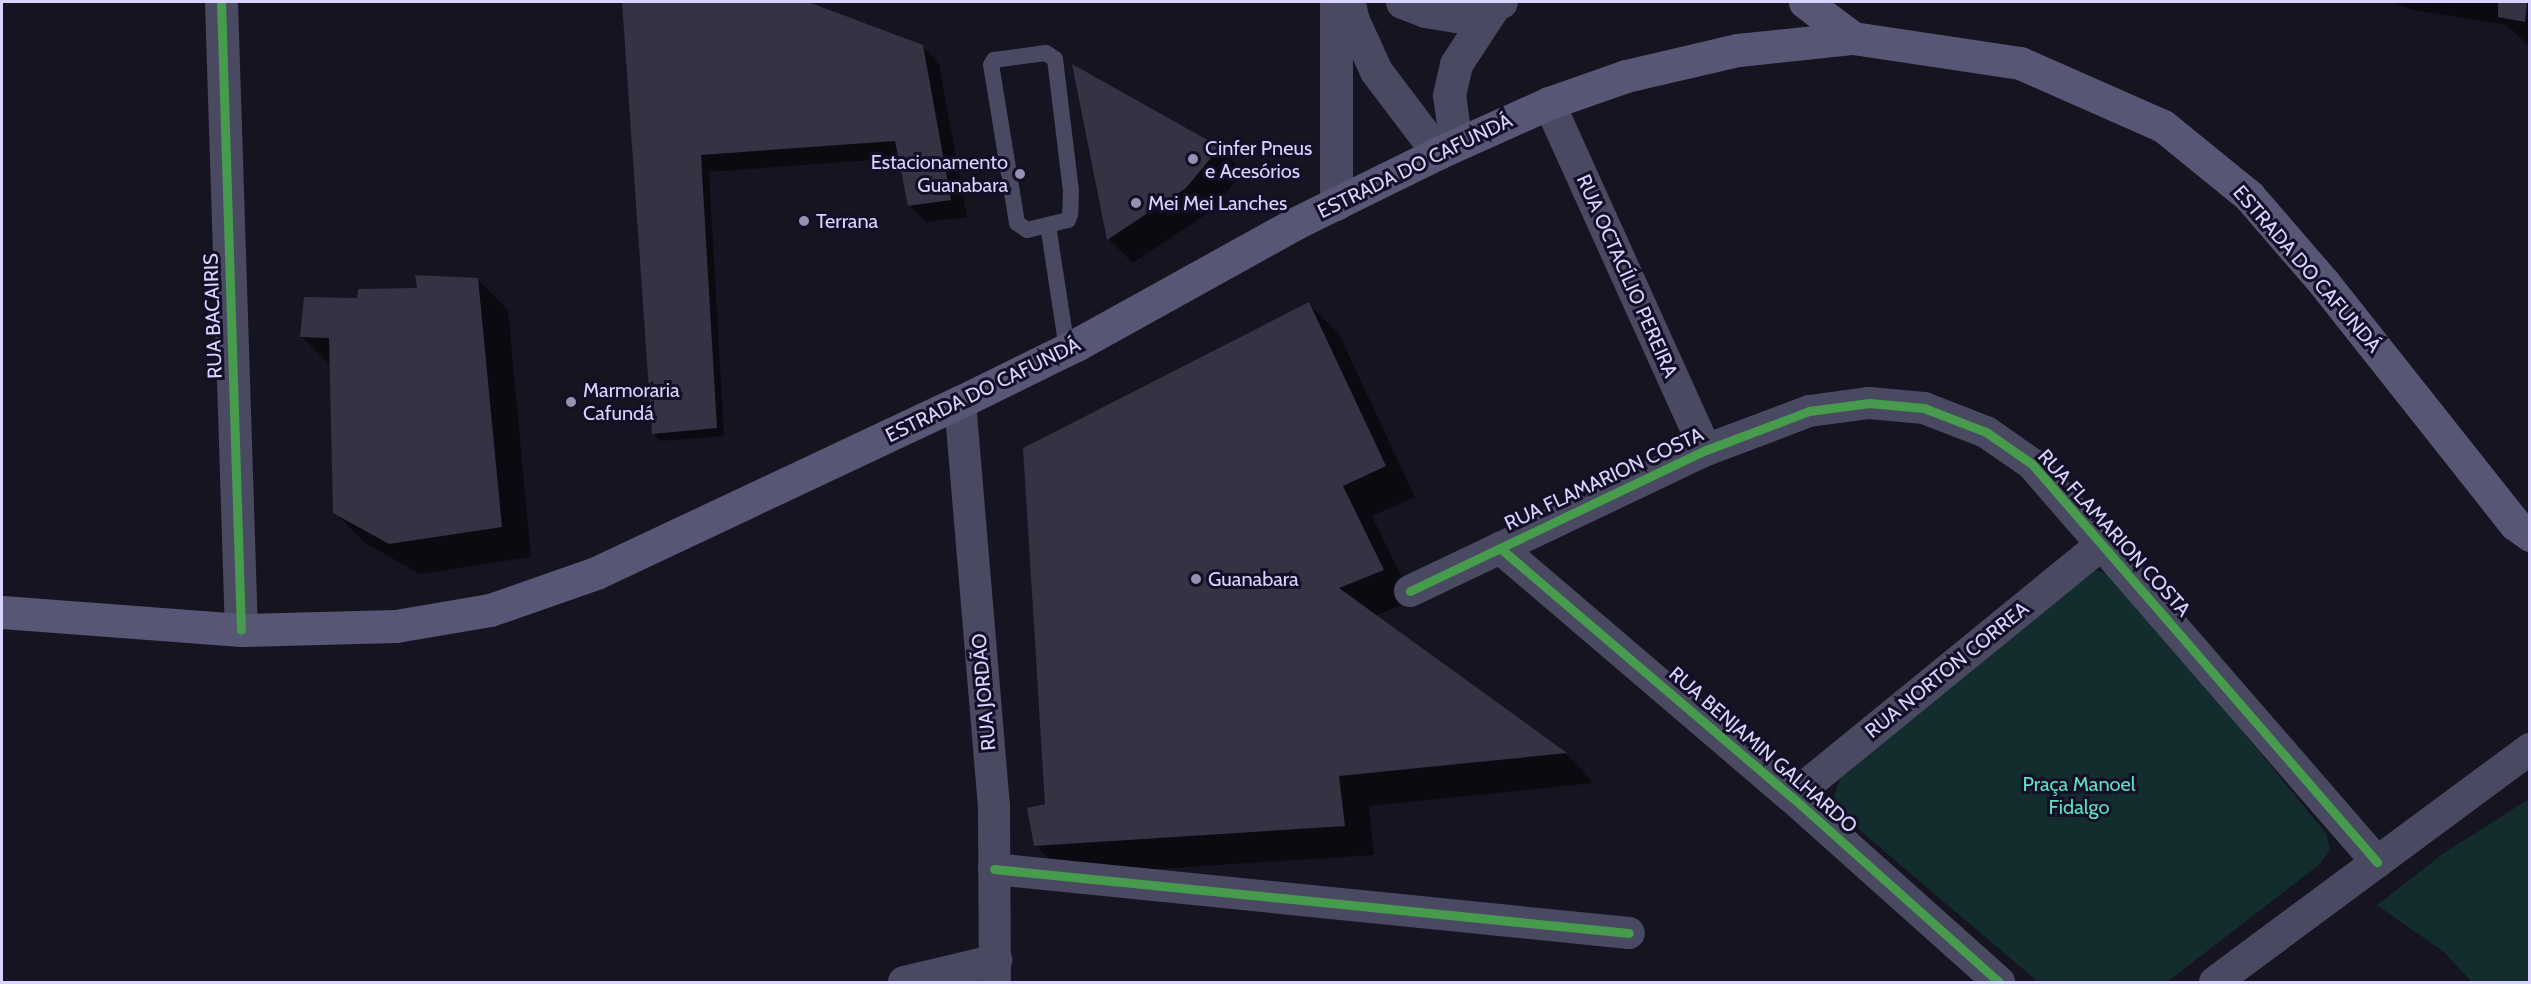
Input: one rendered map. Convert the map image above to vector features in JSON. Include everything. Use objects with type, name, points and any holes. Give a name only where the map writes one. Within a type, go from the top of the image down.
[{"type":"main road","points":[[1805,2],[1853,38]]},
{"type":"main road","name":"ESTRADA DO CAFUNDÁ","points":[[2,612],[241,630],[396,626],[490,610],[596,573],[960,402],[1067,349],[1336,204],[1447,148],[1549,103],[1626,76],[1738,50],[1853,38],[2020,63],[2163,126],[2249,196],[2324,283],[2515,524],[2529,535]]},
{"type":"street","name":"RUA BACAIRIS","points":[[221,2],[241,630]]},
{"type":"street","points":[[1336,2],[1336,204]]},
{"type":"street","points":[[1349,2],[1352,18],[1376,71],[1447,148]]},
{"type":"street","points":[[1402,2],[1425,11],[1456,16],[1498,4]]},
{"type":"street","points":[[1447,148],[1449,95],[1456,64],[1498,4]]},
{"type":"street","name":"RUA OCTACÍLIO PEREIRA","points":[[1549,103],[1706,450]]},
{"type":"street","name":"RUA JORDÃO","points":[[960,402],[994,806],[996,971]]},
{"type":"street","name":"RUA FLAMARION COSTA","points":[[1410,591],[1706,450],[1809,411],[1869,403],[1924,408],[1986,432],[2032,464],[2103,543],[2377,862]]},
{"type":"street","name":"RUA NORTON CORREA","points":[[1792,797],[2103,543]]},
{"type":"street","name":"RUA BENJAMIN GALHARDO","points":[[1500,548],[1792,797],[1999,982]]},
{"type":"street","points":[[2214,982],[2529,749]]},
{"type":"street","points":[[994,869],[1629,933]]},
{"type":"street","points":[[904,982],[996,971]]},
{"type":"lane","points":[[1046,53],[1055,59],[1071,191],[1068,220],[1048,225],[1027,230],[1017,223],[991,65],[994,60],[1046,53]]},
{"type":"lane","points":[[1048,225],[1067,349]]},
{"type":"green space","name":"Praça Manoel Fidalgo","points":[[2097,570],[2115,577],[2326,833],[2330,849],[2320,864],[2167,982],[2038,982],[1843,816],[1834,796],[1842,773],[2081,577]]},
{"type":"green space","points":[[2529,799],[2529,982],[2472,982],[2444,952],[2377,905],[2444,853]]},
{"type":"building","points":[[622,2],[808,2],[923,45],[951,200],[908,206],[895,141],[701,155],[717,428],[652,434]]},
{"type":"building","points":[[2498,2],[2527,2],[2525,22],[2498,17]]},
{"type":"building","points":[[1072,64],[1220,147],[1186,188],[1107,240]]},
{"type":"building","points":[[415,275],[478,278],[502,527],[389,544],[333,513],[329,338],[300,337],[304,297],[357,298],[358,289],[417,288]]},
{"type":"building","name":"Guanabara","points":[[1309,302],[1386,466],[1343,486],[1384,570],[1339,588],[1567,753],[1339,776],[1345,826],[1034,846],[1027,808],[1045,804],[1023,448]]},
{"type":"cycle path","points":[[221,2],[241,630]]},
{"type":"cycle path","points":[[1410,591],[1706,450],[1809,411],[1869,403],[1924,408],[1986,432],[2032,464],[2377,862]]},
{"type":"cycle path","points":[[1500,548],[1792,797],[1999,982]]},
{"type":"cycle path","points":[[994,869],[1629,933]]},
{"type":"place","name":"Cinfer Pneus e Acesórios","points":[[1193,159]]},
{"type":"place","name":"Estacionamento Guanabara","points":[[1020,174]]},
{"type":"place","name":"Mei Mei Lanches","points":[[1136,203]]},
{"type":"place","name":"Terrana","points":[[804,221]]},
{"type":"place","name":"Marmoraria Cafundá","points":[[571,402]]},
{"type":"place","name":"Guanabara","points":[[1196,579]]}]
